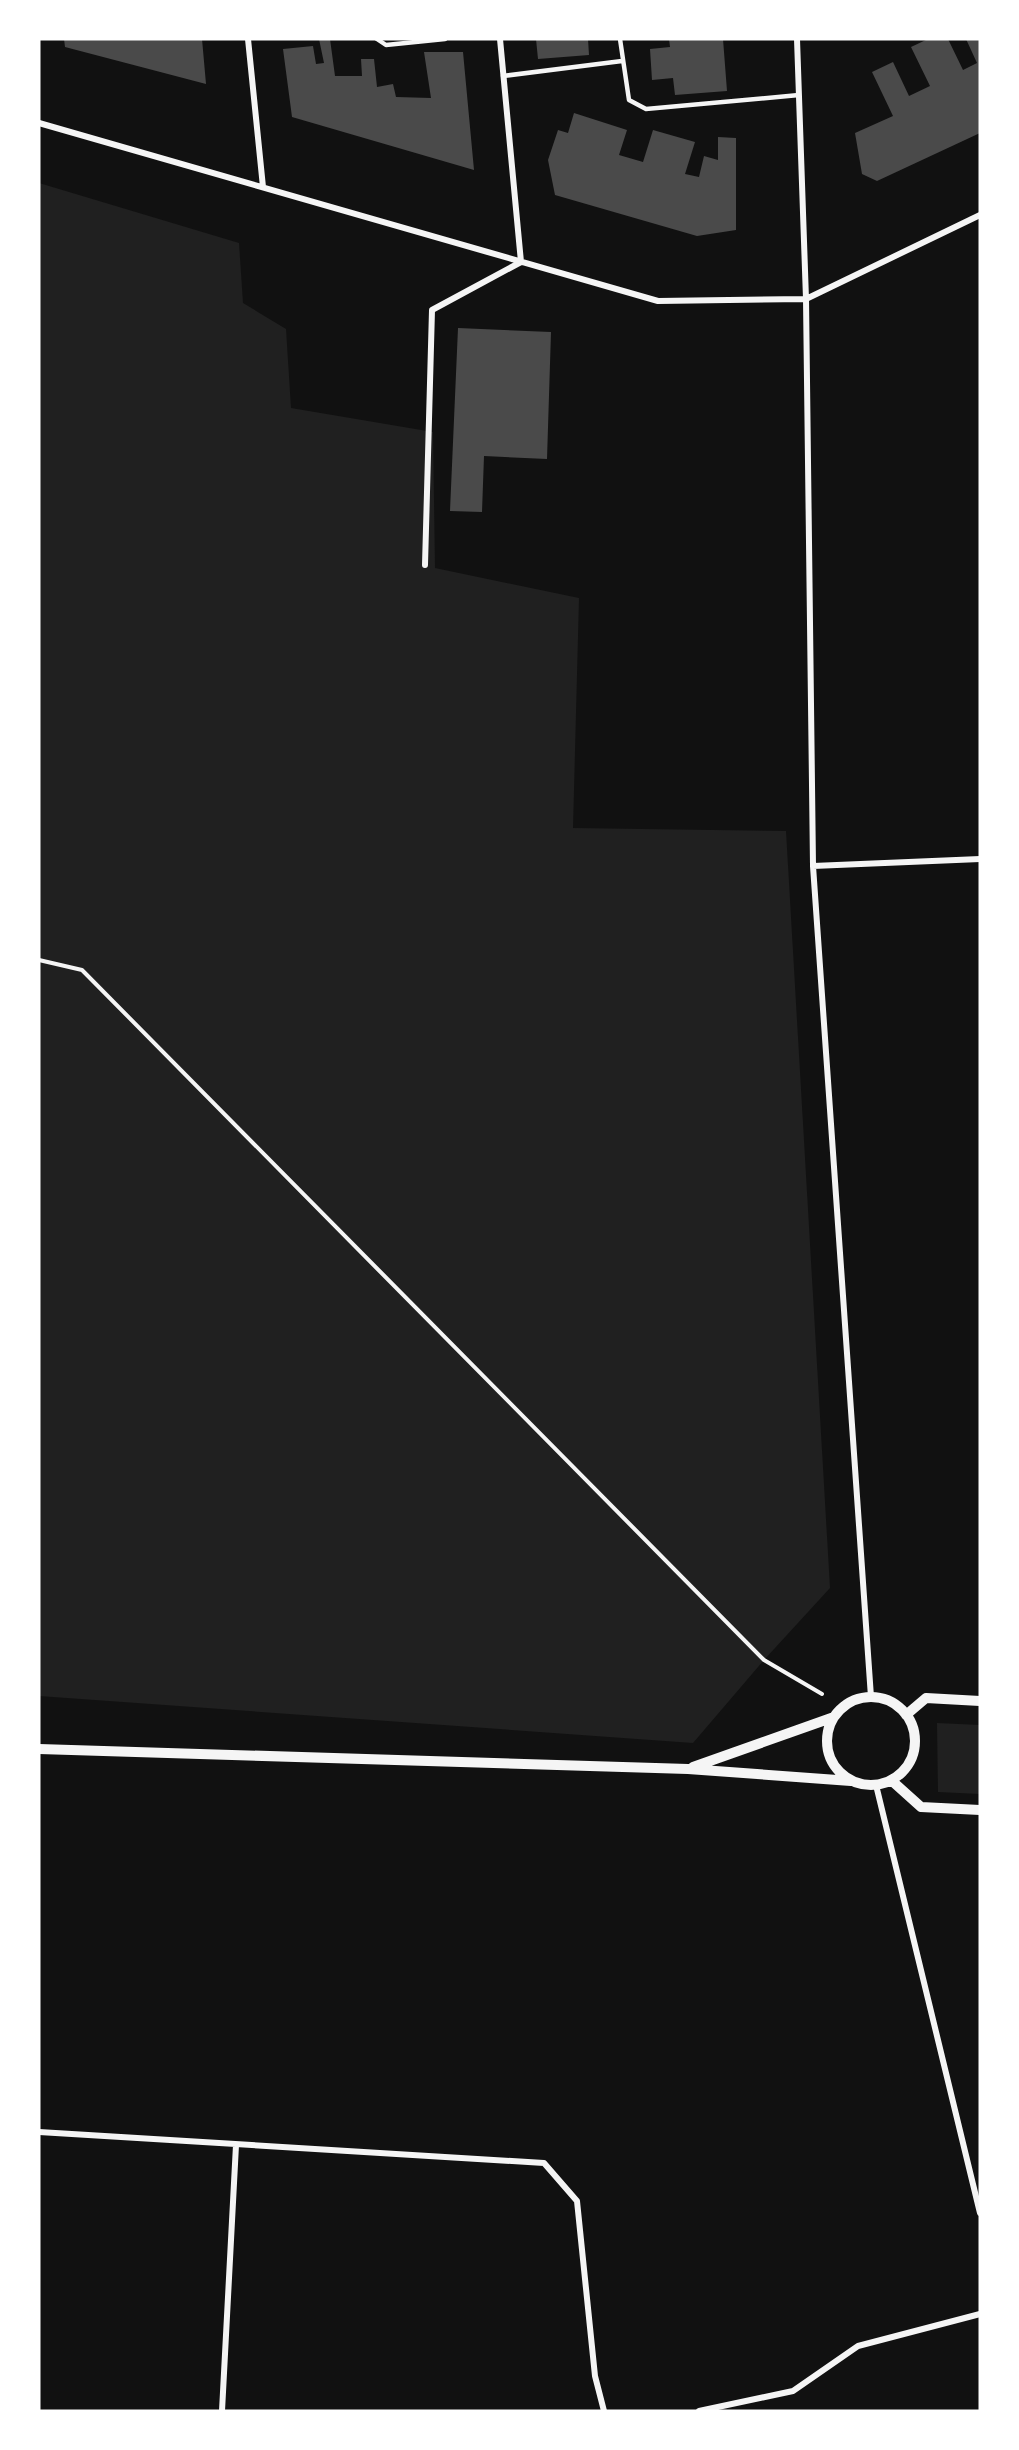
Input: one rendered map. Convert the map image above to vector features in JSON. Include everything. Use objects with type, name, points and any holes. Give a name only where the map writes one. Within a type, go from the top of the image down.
[{"type":"street","points":[[248,39],[262,187]]},
{"type":"street","points":[[500,39],[521,262]]},
{"type":"street","points":[[797,39],[806,299],[813,866],[871,1697]]},
{"type":"street","points":[[39,123],[658,301],[806,299],[980,216]]},
{"type":"street","points":[[425,566],[432,310],[521,262]]},
{"type":"street","points":[[813,866],[980,859]]},
{"type":"street","points":[[39,1749],[688,1769],[851,1781],[864,1785],[876,1785],[891,1780],[903,1771],[911,1758],[915,1743],[906,1715],[892,1703],[871,1697],[857,1699],[844,1706],[834,1717],[828,1730],[826,1745],[831,1760],[839,1772],[851,1781]]},
{"type":"street","points":[[906,1715],[926,1698],[980,1701]]},
{"type":"street","points":[[688,1769],[834,1717]]},
{"type":"street","points":[[891,1780],[921,1808],[980,1810]]},
{"type":"street","points":[[876,1785],[980,2213]]},
{"type":"street","points":[[39,2132],[544,2163],[577,2201],[596,2376],[604,2411]]},
{"type":"street","points":[[222,2411],[236,2145]]},
{"type":"street","points":[[699,2411],[793,2391],[858,2346],[980,2314]]},
{"type":"lane","points":[[377,39],[386,45],[445,39]]},
{"type":"lane","points":[[620,39],[629,100],[646,109],[799,95]]},
{"type":"lane","points":[[503,76],[622,61]]},
{"type":"path","points":[[39,960],[82,970],[764,1660],[844,1706]]},
{"type":"shaded area","points":[[39,183],[239,243],[243,303],[286,329],[291,408],[433,432],[435,568],[579,598],[573,828],[786,831],[830,1588],[693,1743],[39,1696]]},
{"type":"shaded area","points":[[937,1723],[980,1725],[980,1794],[938,1792]]},
{"type":"building","points":[[64,39],[202,39],[206,84],[65,47]]},
{"type":"building","points":[[319,39],[330,39],[335,76],[362,76],[361,59],[374,59],[377,87],[393,84],[396,97],[431,98],[424,52],[463,52],[474,170],[292,117],[283,49],[313,46],[316,64],[324,63]]},
{"type":"building","points":[[536,39],[588,39],[589,55],[538,59]]},
{"type":"building","points":[[669,39],[723,39],[727,91],[675,95],[673,78],[652,80],[650,49],[670,47]]},
{"type":"building","points":[[928,39],[948,39],[963,70],[977,63],[966,39],[980,39],[980,133],[877,181],[862,174],[855,133],[893,116],[872,72],[893,62],[909,96],[930,86],[911,47]]},
{"type":"building","points":[[574,113],[627,130],[619,155],[643,162],[653,130],[695,142],[685,174],[699,177],[704,156],[718,160],[718,137],[736,138],[736,230],[697,236],[555,195],[548,160],[558,130],[568,133]]},
{"type":"building","points":[[458,328],[551,332],[547,459],[484,456],[482,512],[450,511]]}]
